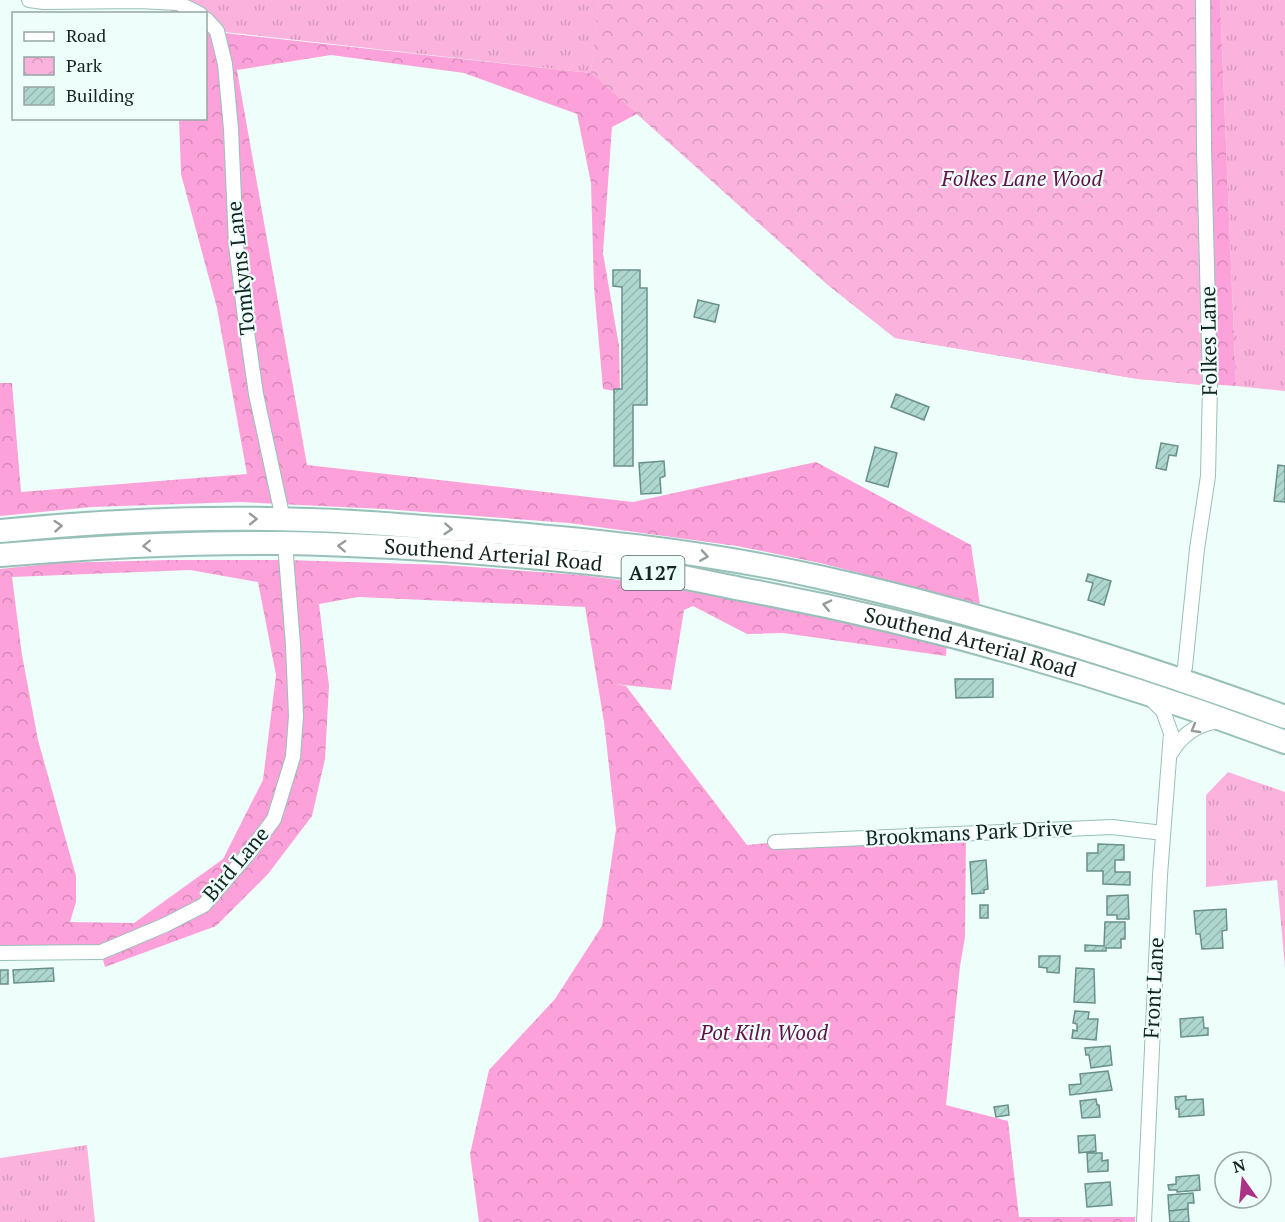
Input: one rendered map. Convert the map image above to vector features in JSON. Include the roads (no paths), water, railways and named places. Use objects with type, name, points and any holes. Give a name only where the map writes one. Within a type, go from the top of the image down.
[{"type":"highway","name":"Southend Arterial Road","points":[[0,531],[145,521],[283,519],[568,537],[735,561],[818,577],[1058,640],[1180,679],[1285,717]]},
{"type":"highway","name":"Southend Arterial Road","points":[[0,555],[88,548],[285,543],[452,551],[621,567],[806,601],[888,619],[1130,687],[1285,742]]},
{"type":"street","points":[[29,0],[178,3],[196,12]]},
{"type":"street","name":"Folkes Lane","points":[[1180,679],[1185,667],[1197,549],[1208,476],[1210,387],[1203,0]]},
{"type":"street","name":"Tomkyns Lane","points":[[207,20],[218,31],[225,64],[231,129],[236,245],[244,308],[256,394],[283,519]]},
{"type":"street","name":"Bird Lane","points":[[0,953],[101,952],[165,925],[204,905],[248,854],[274,819],[292,757],[296,716],[285,543]]},
{"type":"street","name":"Front Lane","points":[[1130,687],[1152,699],[1163,711],[1170,725],[1144,1222]]},
{"type":"street","points":[[1170,755],[1180,740],[1194,729],[1212,722],[1230,721]]},
{"type":"street","name":"Brookmans Park Drive","points":[[775,842],[1112,827],[1163,833]]},
{"type":"park label","name":"Folkes Lane Wood","points":[[1022,179]]},
{"type":"park label","name":"Pot Kiln Wood","points":[[764,1033]]}]
